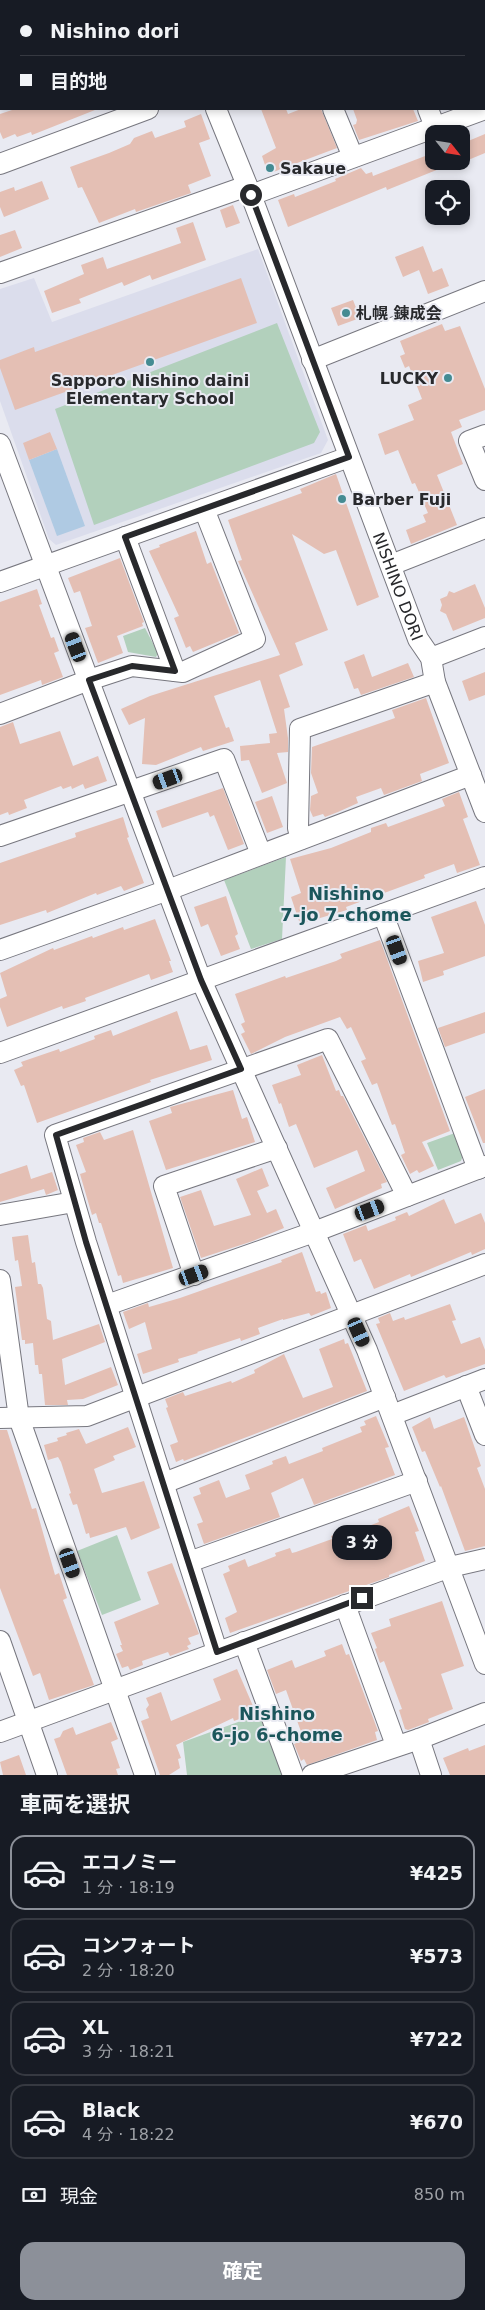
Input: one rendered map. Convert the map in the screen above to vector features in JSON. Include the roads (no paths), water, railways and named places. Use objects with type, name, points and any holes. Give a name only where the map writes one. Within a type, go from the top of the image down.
[{"type":"street","points":[[0,164],[145,110]]},
{"type":"street","name":"NISHINO DORI","points":[[216,110],[249,190],[418,639],[431,658],[435,682],[485,812]]},
{"type":"street","points":[[333,110],[353,157]]},
{"type":"street","points":[[0,273],[353,157],[431,118],[479,110]]},
{"type":"street","points":[[312,360],[485,291]]},
{"type":"street","points":[[485,435],[469,442],[485,480]]},
{"type":"street","points":[[0,444],[201,980],[351,1315],[450,1566],[485,1664]]},
{"type":"street","points":[[0,582],[349,457]]},
{"type":"street","points":[[0,714],[89,680],[132,666],[183,672],[255,639],[204,509]]},
{"type":"street","points":[[391,565],[485,528]]},
{"type":"street","points":[[125,537],[175,671]]},
{"type":"street","points":[[431,658],[485,637]]},
{"type":"street","points":[[301,839],[298,828],[300,729],[435,682]]},
{"type":"street","points":[[0,836],[224,759],[261,854]]},
{"type":"street","points":[[0,950],[168,890],[471,775]]},
{"type":"street","points":[[0,1053],[485,877]]},
{"type":"street","points":[[106,1305],[314,1232],[482,1167],[383,914]]},
{"type":"street","points":[[217,1652],[106,1305],[74,1202],[56,1135],[328,1039],[407,1196]]},
{"type":"street","points":[[194,1275],[164,1186],[277,1148]]},
{"type":"street","points":[[0,1215],[74,1202]]},
{"type":"street","points":[[10,1418],[87,1416],[485,1264]]},
{"type":"street","points":[[0,1280],[10,1418],[145,1775]]},
{"type":"street","points":[[164,1483],[388,1406],[466,1386],[485,1378]]},
{"type":"street","points":[[466,1386],[485,1435]]},
{"type":"street","points":[[189,1562],[417,1481]]},
{"type":"street","points":[[0,1732],[450,1566],[485,1559]]},
{"type":"street","points":[[345,1604],[396,1745]]},
{"type":"street","points":[[0,1641],[46,1775]]},
{"type":"street","points":[[244,1642],[294,1775]]},
{"type":"street","points":[[312,1775],[485,1713]]},
{"type":"street","points":[[419,1738],[432,1775]]},
{"type":"water","points":[[57,449],[85,526],[57,536],[29,460]]},
{"type":"place","name":"Sakaue","points":[[270,168]]},
{"type":"place","name":"札幌 錬成会","points":[[346,313]]},
{"type":"place","name":"Sapporo Nishino daini Elementary School","points":[[150,362]]},
{"type":"place","name":"LUCKY","points":[[448,378]]},
{"type":"place","name":"Barber Fuji","points":[[342,499]]},
{"type":"district","name":"Nishino 7-jo 7-chome","points":[[346,904]]},
{"type":"district","name":"Nishino 6-jo 6-chome","points":[[277,1724]]}]
